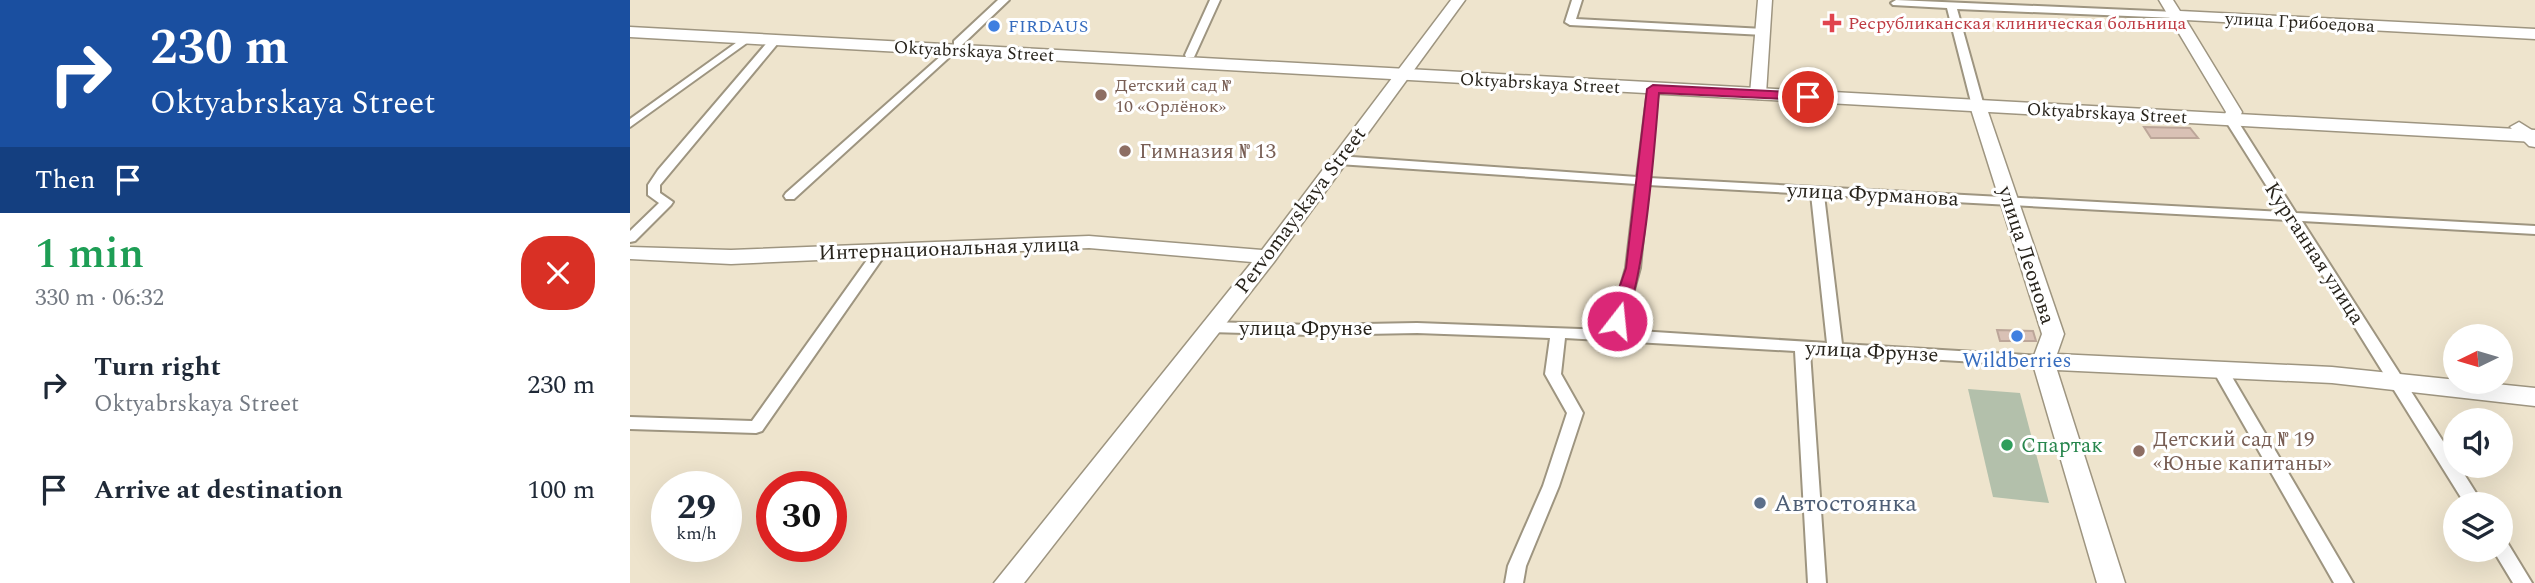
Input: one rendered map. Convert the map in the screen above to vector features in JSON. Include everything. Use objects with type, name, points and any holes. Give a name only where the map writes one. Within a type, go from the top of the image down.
[{"type":"main road","name":"Oktyabrskaya Street","points":[[630,24],[954,46],[2531,134]]},
{"type":"main road","name":"Oktyabrskaya Street","points":[[630,32],[1189,55],[1653,89],[1758,89]]},
{"type":"street","points":[[790,196],[1004,0]]},
{"type":"street","points":[[1189,55],[1215,0]]},
{"type":"street","name":"Pervomayskaya Street","points":[[1008,583],[1267,257],[1458,0]]},
{"type":"street","points":[[1577,0],[1570,22],[1764,32]]},
{"type":"street","points":[[1758,89],[1765,0]]},
{"type":"street","name":"Курганная улица","points":[[2166,0],[2289,217],[2400,383],[2467,492]]},
{"type":"street","name":"улица Грибоедова","points":[[1896,3],[2535,34]]},
{"type":"street","name":"улица Леонова","points":[[1943,4],[2053,334],[2043,361]]},
{"type":"street","points":[[630,124],[747,38]]},
{"type":"street","points":[[630,238],[667,202],[654,195],[654,185],[662,173],[775,40]]},
{"type":"street","points":[[1614,335],[1633,268],[1653,89]]},
{"type":"street","name":"улица Фурманова","points":[[1338,160],[1643,181],[2535,230]]},
{"type":"street","points":[[1817,191],[1835,349]]},
{"type":"street","name":"Интернациональная улица","points":[[630,253],[731,257],[1089,242],[1267,257]]},
{"type":"street","points":[[630,423],[756,427],[882,249]]},
{"type":"street","name":"улица Фрунзе","points":[[1209,327],[1311,330],[1417,328],[1614,335],[2043,361],[2332,374],[2535,397]]},
{"type":"street","points":[[1514,583],[1517,566],[1551,486],[1575,413],[1553,374],[1558,335]]},
{"type":"street","points":[[1802,347],[1817,583]]},
{"type":"street","points":[[2043,361],[2111,583]]},
{"type":"street","points":[[2220,369],[2344,583]]},
{"type":"street","points":[[2510,562],[2523,583]]},
{"type":"green space","name":"Спартак","points":[[1968,389],[2020,393],[2049,503],[1993,497]]},
{"type":"building","points":[[2144,127],[2190,128],[2198,138],[2151,138]]},
{"type":"building","name":"Wildberries","points":[[1997,330],[2033,331],[2036,341],[2000,341]]},
{"type":"place","name":"Ресрубликанская клиническая больница","points":[[1832,23]]},
{"type":"place","name":"FIRDAUS","points":[[994,26]]},
{"type":"place","name":"Детский сад № 10 «Орлёнок»","points":[[1101,95]]},
{"type":"place","name":"Гимназия № 13","points":[[1125,151]]},
{"type":"place","name":"Wildberries","points":[[2017,336]]},
{"type":"place","name":"Спартак","points":[[2007,445]]},
{"type":"place","name":"Детский сад № 19 «Юные капитаны»","points":[[2139,451]]},
{"type":"place","name":"Автостоянка","points":[[1760,503]]},
{"type":"route","points":[[1617,321],[1619,307],[1633,268],[1653,89],[1808,97]]}]
